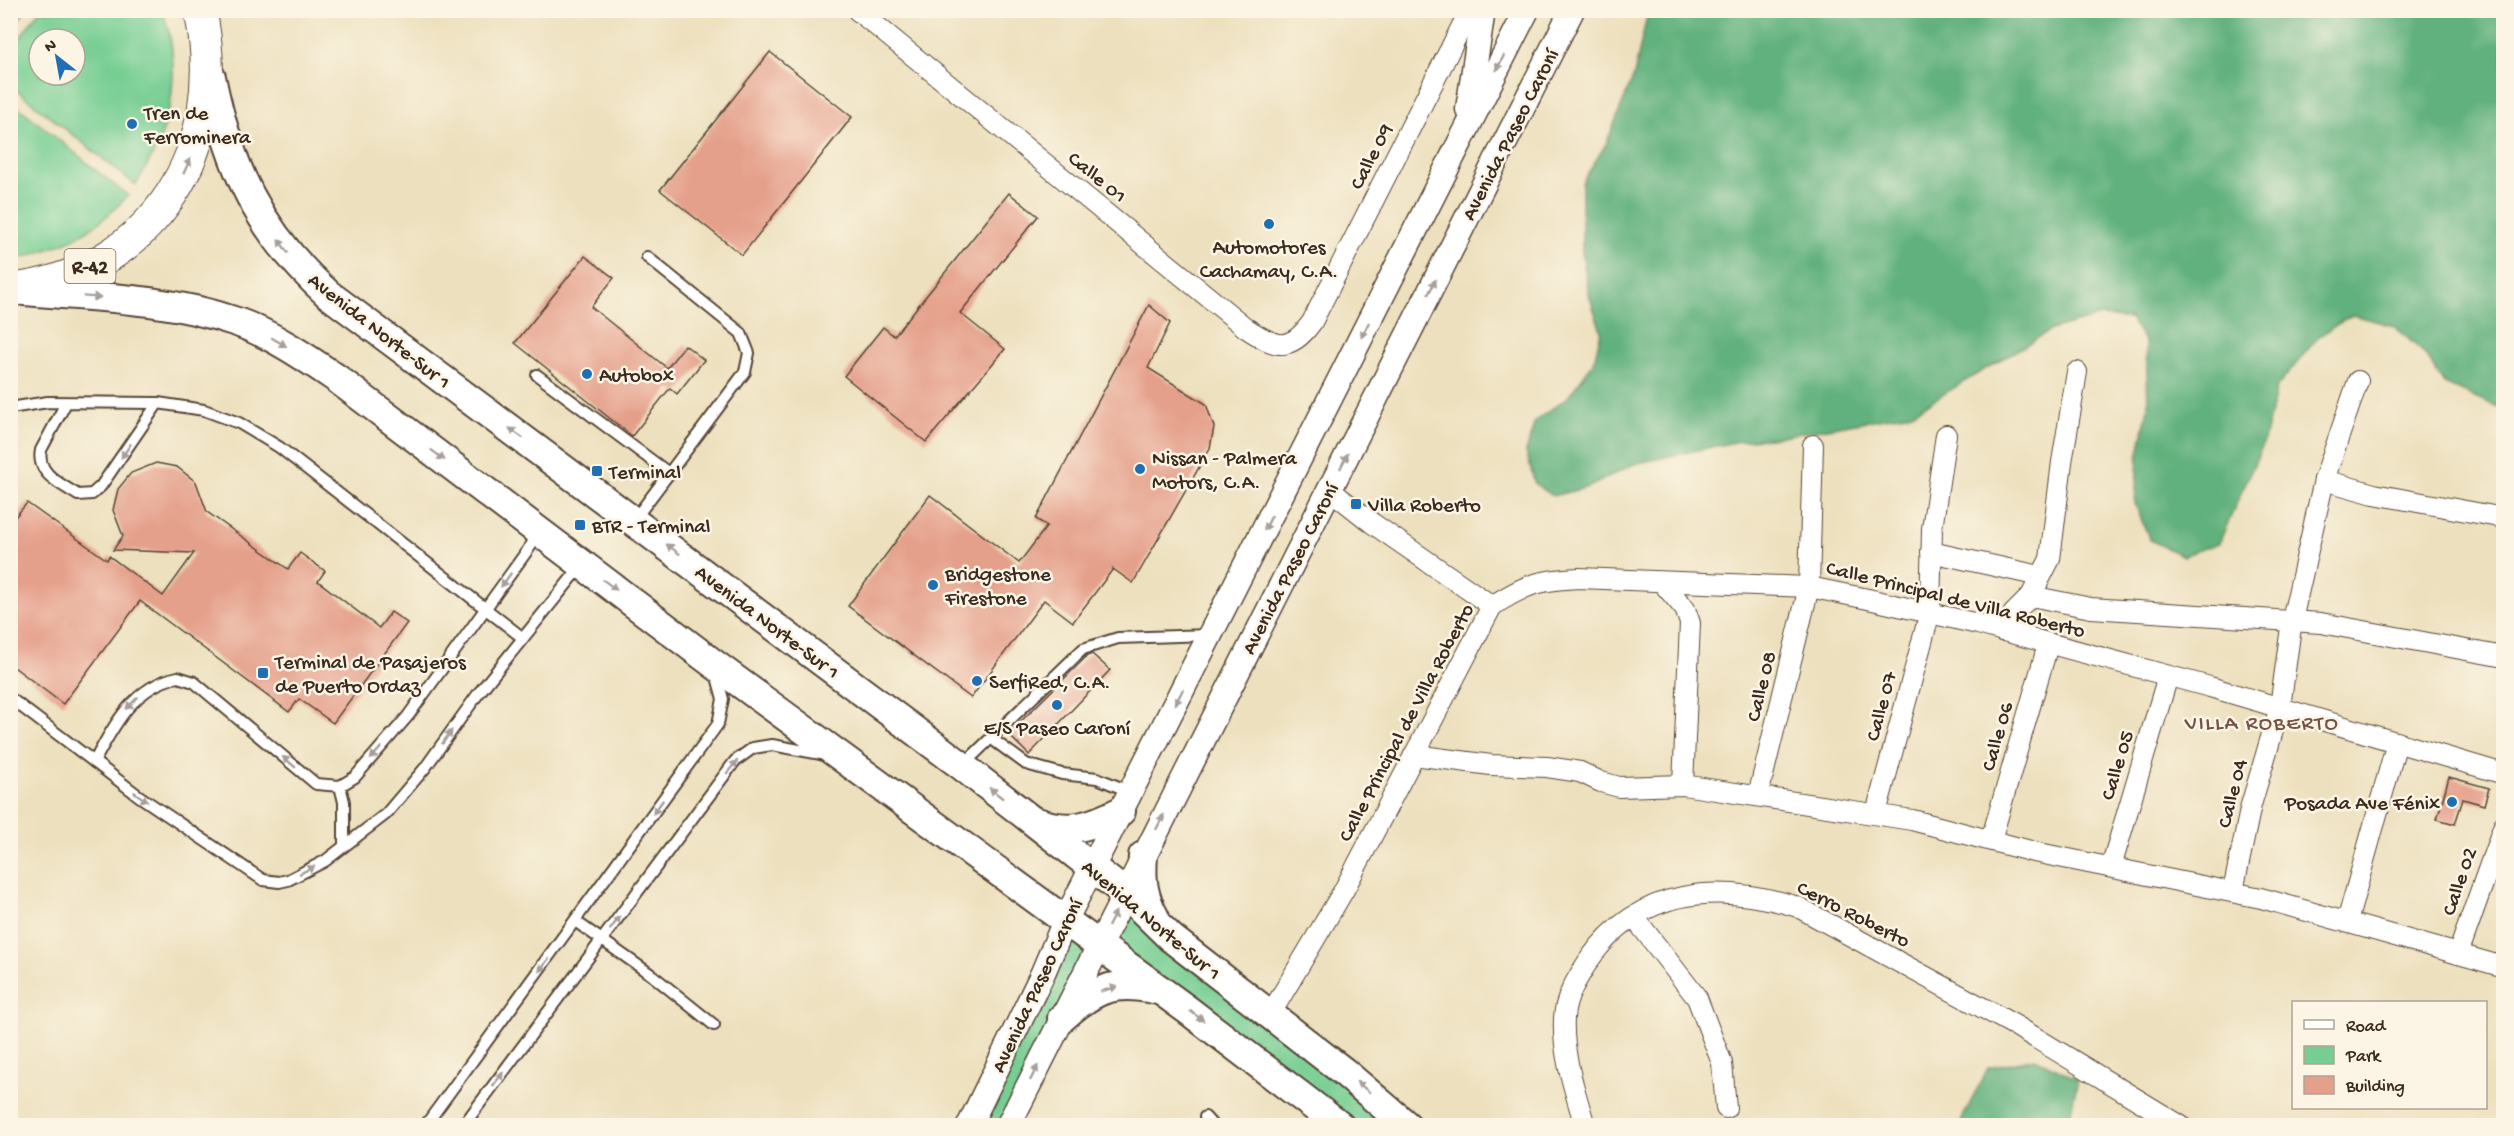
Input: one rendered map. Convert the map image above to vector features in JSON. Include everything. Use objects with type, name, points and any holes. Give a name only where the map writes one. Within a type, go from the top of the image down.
[{"type":"main road","name":"R-42","points":[[11,290],[66,278],[114,252],[155,215],[181,178],[196,144],[208,91],[208,63],[200,10]]},
{"type":"main road","name":"Avenida Norte-Sur 1","points":[[208,63],[228,150],[244,186],[266,222],[307,275],[328,294],[962,766],[1125,893],[1172,938],[1344,1072],[1407,1125]]},
{"type":"main road","points":[[11,290],[175,305],[238,322],[272,338],[336,378],[714,664],[1163,991],[1340,1125]]},
{"type":"main road","points":[[1029,819],[1053,827],[1071,829],[1090,826],[1126,802]]},
{"type":"main road","points":[[1143,856],[1143,895],[1154,917],[1172,938]]},
{"type":"main road","points":[[1062,1018],[1081,1001],[1107,987],[1132,984],[1163,991]]},
{"type":"street","name":"Calle 01","points":[[857,10],[1266,342],[1291,344],[1312,322]]},
{"type":"street","name":"Calle 09","points":[[1312,322],[1470,10]]},
{"type":"street","points":[[1463,135],[1483,10]]},
{"type":"street","name":"Avenida Paseo Caroní","points":[[969,1125],[1042,975],[1065,921],[1527,10]]},
{"type":"street","name":"Avenida Paseo Caroní","points":[[1008,1125],[1572,10]]},
{"type":"street","points":[[2002,631],[2014,613],[2031,596],[2050,559],[2062,462],[2077,372]]},
{"type":"street","name":"Calle 04","points":[[2233,891],[2251,805],[2280,707],[2292,620],[2324,480],[2358,381]]},
{"type":"street","name":"Calle 07","points":[[1876,813],[1930,612],[1930,552],[1946,435]]},
{"type":"street","name":"Calle 08","points":[[1758,796],[1809,587],[1813,445]]},
{"type":"street","points":[[2324,480],[2374,494],[2504,518]]},
{"type":"street","points":[[1329,489],[1372,523],[1492,606]]},
{"type":"street","points":[[1930,552],[2040,576]]},
{"type":"street","name":"Calle Principal de Villa Roberto","points":[[1270,1015],[1344,890],[1492,606],[1522,587],[1545,580],[1579,578],[1809,587],[1930,612],[2002,631],[2280,707],[2504,774]]},
{"type":"street","points":[[1662,582],[1685,609],[1690,623],[1683,784]]},
{"type":"street","points":[[2031,596],[2091,608],[2292,620],[2350,627],[2504,657]]},
{"type":"street","name":"Calle 06","points":[[1991,840],[2048,645]]},
{"type":"street","name":"Calle 05","points":[[2111,867],[2168,676]]},
{"type":"street","points":[[2347,922],[2397,742]]},
{"type":"street","points":[[1414,755],[1491,765],[1547,767],[1580,772],[1619,787],[1683,784],[1876,813],[2111,867],[2233,891],[2504,967]]},
{"type":"street","name":"Calle 02","points":[[2458,954],[2504,825]]},
{"type":"street","name":"Cerro Roberto","points":[[1585,1125],[1564,1042],[1564,1017],[1568,999],[1595,952],[1635,916],[1680,896],[1710,892],[1762,897],[1798,907],[2016,1026],[2181,1125]]},
{"type":"street","points":[[1635,916],[1697,998],[1722,1063],[1726,1108]]},
{"type":"street","points":[[1309,1100],[1325,1125]]},
{"type":"lane","points":[[634,520],[745,372],[749,353],[741,333],[647,257]]},
{"type":"lane","points":[[537,375],[670,474]]},
{"type":"lane","points":[[66,402],[41,450],[39,459],[45,473],[78,495],[92,494],[101,486],[158,403]]},
{"type":"lane","points":[[10,408],[66,402],[158,403],[204,410],[239,423],[279,447],[523,638]]},
{"type":"lane","points":[[94,762],[128,706],[148,688],[178,677],[194,682],[316,784],[340,786],[355,777],[408,716],[540,533]]},
{"type":"lane","points":[[10,698],[139,796],[263,880],[279,882],[288,880],[325,861],[386,814],[425,768],[478,694],[582,565]]},
{"type":"lane","points":[[962,766],[1083,649],[1118,638],[1211,635]]},
{"type":"lane","points":[[425,1125],[717,724],[723,699],[714,664]]},
{"type":"lane","points":[[992,739],[1026,764],[1062,774],[1097,778],[1126,802]]},
{"type":"lane","points":[[463,1125],[735,761],[753,748],[772,745],[816,752],[853,765]]},
{"type":"lane","points":[[340,786],[344,802],[344,845]]},
{"type":"lane","points":[[575,921],[653,976],[714,1025]]},
{"type":"green space","points":[[10,11],[25,11],[11,31]]},
{"type":"green space","points":[[39,11],[162,11],[173,58],[172,92],[160,139],[136,185],[14,88],[11,50],[27,28],[27,87],[87,87],[87,27],[28,27]]},
{"type":"green space","points":[[1648,11],[2503,11],[2503,409],[2444,384],[2425,354],[2394,326],[2352,315],[2319,336],[2277,387],[2263,444],[2219,543],[2183,556],[2150,540],[2135,504],[2138,458],[2148,407],[2146,343],[2130,319],[2101,316],[2051,330],[1912,413],[1771,438],[1739,441],[1634,464],[1589,487],[1553,496],[1535,484],[1526,452],[1535,421],[1568,397],[1594,362],[1601,331],[1589,295],[1582,252],[1582,183],[1606,144],[1634,75]]},
{"type":"green space","points":[[11,101],[128,196],[88,231],[61,245],[11,261]]},
{"type":"green space","points":[[1125,893],[1407,1125],[1340,1125],[1099,945],[1008,1125],[969,1126],[1065,921],[1098,945]]},
{"type":"green space","points":[[2035,1058],[2078,1079],[2068,1125],[1959,1125],[1988,1068]]},
{"type":"building","points":[[770,52],[852,117],[742,255],[660,190]]},
{"type":"building","points":[[1009,193],[1038,216],[960,313],[1005,349],[926,442],[844,376],[883,327],[894,336]]},
{"type":"building","points":[[585,256],[614,278],[591,307],[667,368],[685,345],[704,360],[677,394],[670,388],[632,436],[515,343]]},
{"type":"building","points":[[1149,305],[1170,323],[1148,368],[1206,404],[1214,427],[1210,448],[1133,583],[1113,569],[1073,622],[1044,600],[971,698],[848,606],[930,495],[1019,563],[1047,526],[1036,519]]},
{"type":"building","points":[[156,463],[177,467],[196,482],[207,512],[288,569],[300,553],[325,571],[318,581],[379,628],[391,612],[407,623],[333,723],[299,699],[289,712],[140,601],[63,704],[10,664],[10,523],[27,503],[107,560],[109,556],[163,596],[194,553],[113,550],[123,536],[113,510],[118,489],[131,473]]},
{"type":"building","points":[[1092,654],[1110,670],[1029,755],[1008,734],[1087,656]]},
{"type":"building","name":"Posada Ave Fénix","points":[[2449,777],[2489,788],[2484,805],[2463,799],[2455,824],[2437,819]]},
{"type":"place","name":"Tren de Ferrominera","points":[[132,124]]},
{"type":"place","name":"Automotores Cachamay, C.A.","points":[[1269,224]]},
{"type":"place","name":"Autobox","points":[[587,374]]},
{"type":"place","name":"Nissan - Palmera Motors, C.A.","points":[[1140,469]]},
{"type":"place","name":"Terminal","points":[[597,471]]},
{"type":"place","name":"Villa Roberto","points":[[1356,504]]},
{"type":"place","name":"BTR - Terminal","points":[[580,525]]},
{"type":"place","name":"Bridgestone Firestone","points":[[933,585]]},
{"type":"place","name":"Terminal de Pasajeros de Puerto Ordaz","points":[[263,673]]},
{"type":"place","name":"SerfiRed, C.A.","points":[[977,681]]},
{"type":"place","name":"E/S Paseo Caroní","points":[[1057,705]]},
{"type":"place","name":"Posada Ave Fénix","points":[[2452,802]]},
{"type":"district","name":"VILLA ROBERTO","points":[[2262,721]]}]
